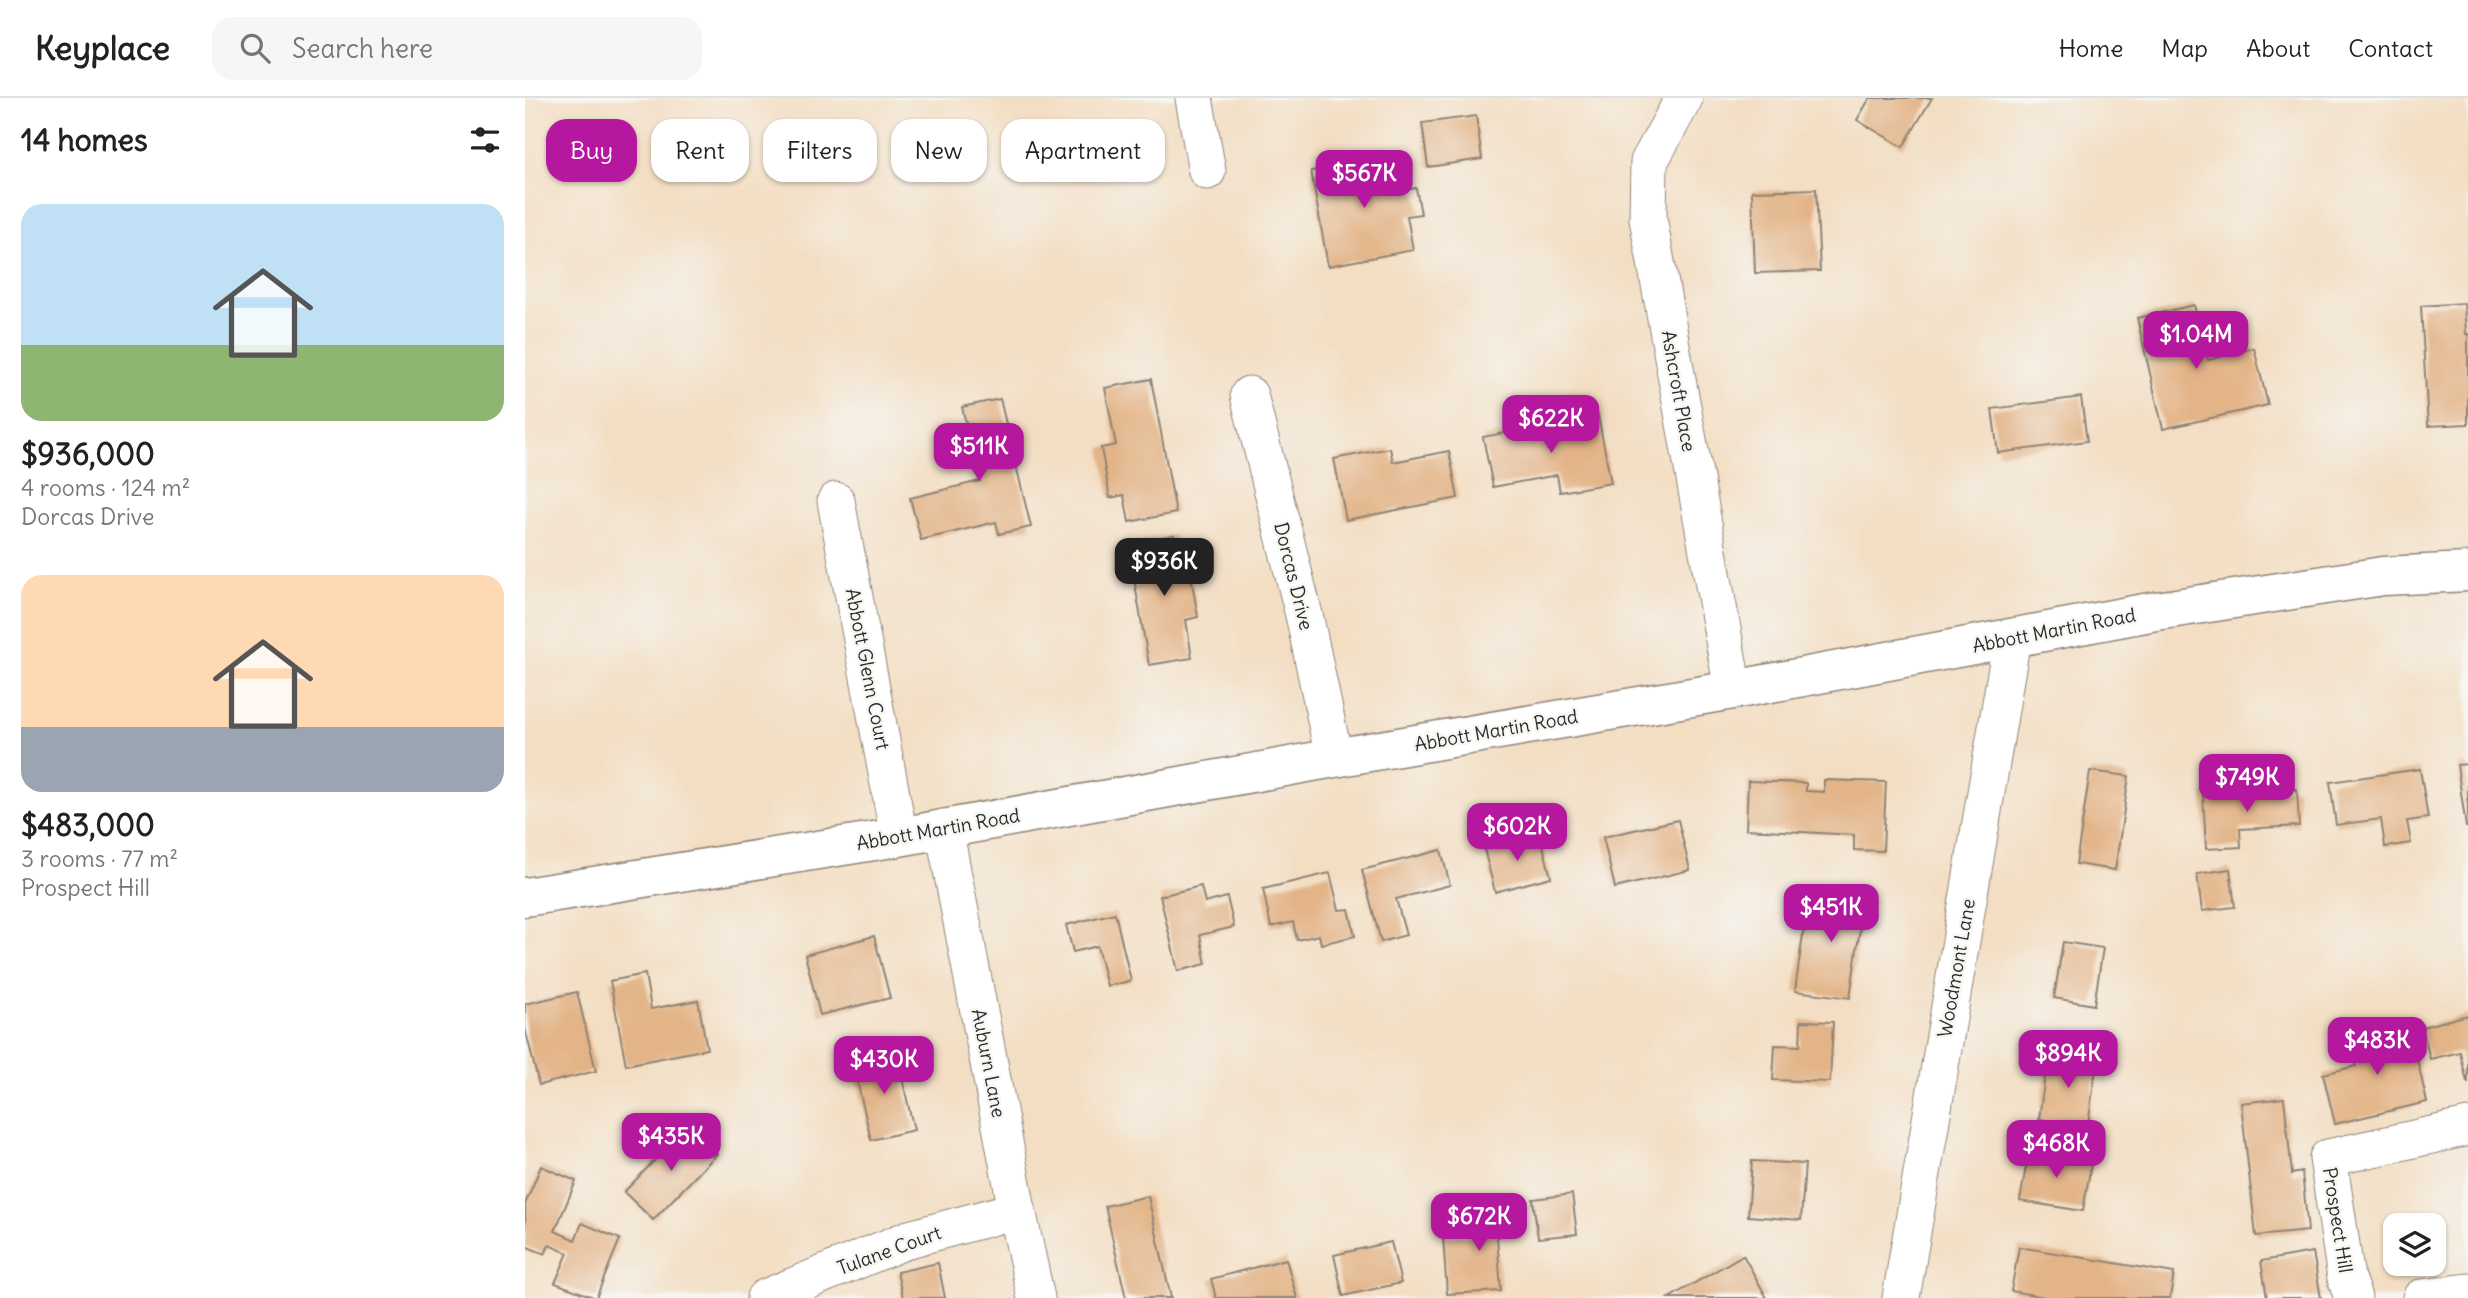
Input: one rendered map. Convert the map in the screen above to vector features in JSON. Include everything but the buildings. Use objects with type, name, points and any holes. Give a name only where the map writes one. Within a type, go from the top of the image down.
[{"type":"main road","name":"Abbott Martin Road","points":[[525,897],[899,837],[1334,758],[1733,690],[2150,612],[2383,576],[2468,572]]},
{"type":"street","points":[[1194,98],[1207,171]]},
{"type":"street","name":"Ashcroft Place","points":[[1684,98],[1649,162],[1648,218],[1733,690]]},
{"type":"street","name":"Dorcas Drive","points":[[1249,395],[1305,619],[1334,758]]},
{"type":"street","name":"Abbott Glenn Court","points":[[836,501],[899,837]]},
{"type":"street","name":"Woodmont Lane","points":[[1901,1298],[2012,638]]},
{"type":"street","name":"Auburn Lane","points":[[944,828],[1017,1210],[1037,1298]]},
{"type":"street","name":"Prospect Hill","points":[[2353,1298],[2346,1278],[2328,1158],[2468,1127]]},
{"type":"street","name":"Tulane Court","points":[[765,1298],[909,1238],[1017,1210]]},
{"type":"street","points":[[2421,1298],[2468,1292]]}]
